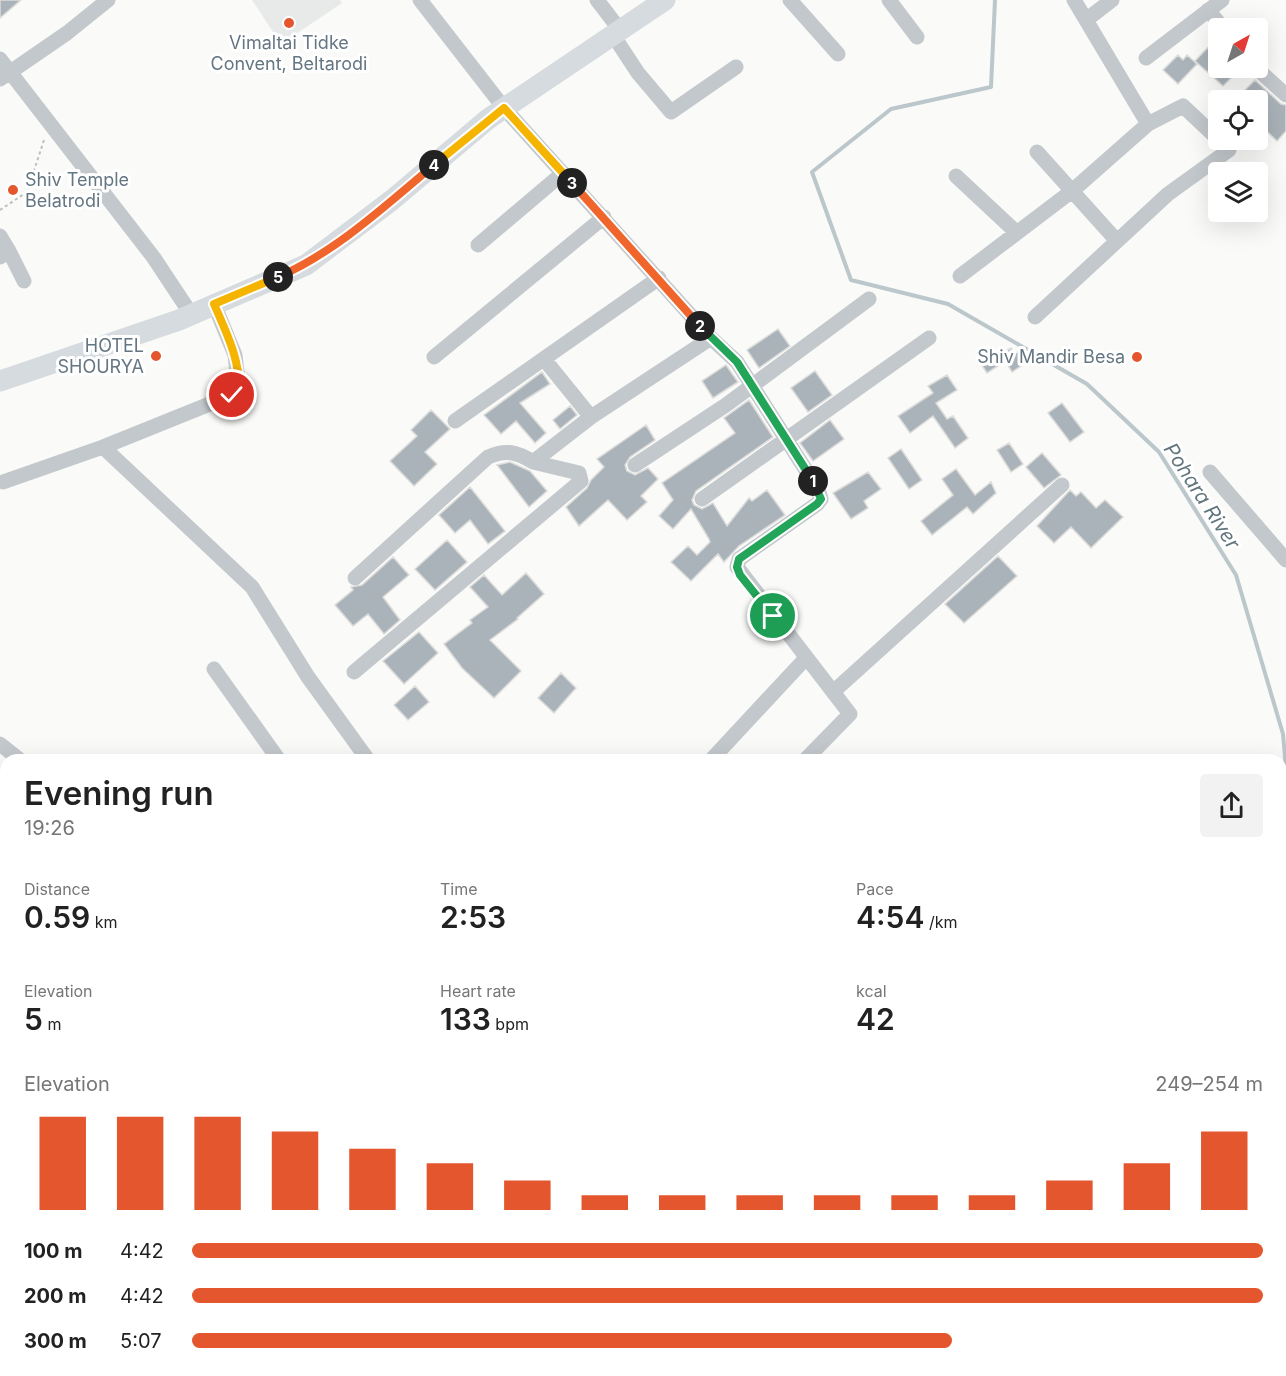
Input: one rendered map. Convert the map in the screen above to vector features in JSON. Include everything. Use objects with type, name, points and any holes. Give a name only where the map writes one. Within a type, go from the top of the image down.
[{"type":"street","points":[[5,75],[67,33],[108,0]]},
{"type":"street","points":[[420,0],[504,108],[711,338],[737,362],[821,499],[739,559],[737,567],[849,714],[811,754]]},
{"type":"street","points":[[597,0],[638,73],[671,112],[736,67]]},
{"type":"street","points":[[0,381],[190,314],[306,265],[392,200],[504,108],[665,0]]},
{"type":"street","points":[[790,0],[838,54]]},
{"type":"street","points":[[890,0],[918,37]]},
{"type":"street","points":[[1074,0],[1148,124]]},
{"type":"street","points":[[1086,20],[1112,0]]},
{"type":"street","points":[[1146,58],[1222,0]]},
{"type":"street","points":[[1208,10],[1215,18]]},
{"type":"street","points":[[0,59],[5,75],[50,122],[154,258],[190,314]]},
{"type":"street","points":[[1267,78],[1286,95]]},
{"type":"street","points":[[960,276],[1072,191],[1148,124],[1183,106],[1208,130]]},
{"type":"street","points":[[1035,317],[1168,194],[1229,150]]},
{"type":"street","points":[[1037,152],[1117,241]]},
{"type":"street","points":[[478,245],[563,173]]},
{"type":"street","points":[[956,176],[1016,232]]},
{"type":"street","points":[[434,357],[604,217]]},
{"type":"street","points":[[0,236],[5,254],[24,281]]},
{"type":"street","points":[[455,421],[658,278]]},
{"type":"street","points":[[635,465],[726,405],[869,299]]},
{"type":"street","points":[[3,482],[103,447],[239,390],[235,355],[214,304]]},
{"type":"street","points":[[533,462],[591,417],[711,338]]},
{"type":"street","points":[[702,499],[929,338]]},
{"type":"street","points":[[544,359],[591,417]]},
{"type":"street","points":[[103,447],[252,587],[289,649],[364,754]]},
{"type":"street","points":[[354,672],[581,481],[579,473],[533,462],[513,451],[498,452],[488,457],[355,578]]},
{"type":"street","points":[[1210,472],[1286,559]]},
{"type":"street","points":[[833,692],[1062,485]]},
{"type":"street","points":[[717,754],[806,658]]},
{"type":"street","points":[[214,669],[275,754]]},
{"type":"street","points":[[0,744],[12,754]]},
{"type":"path","points":[[0,210],[27,192],[50,122]]},
{"type":"shaded area","name":"Vimaltai Tidke Convent, Beltarodi","points":[[252,0],[340,0],[342,3],[281,44]]},
{"type":"building","points":[[0,0],[21,0],[0,18]]},
{"type":"building","points":[[1208,47],[1208,73],[1195,61]]},
{"type":"building","points":[[1178,55],[1183,60],[1187,55],[1197,64],[1178,84],[1163,70]]},
{"type":"building","points":[[1214,78],[1231,78],[1223,86]]},
{"type":"building","points":[[1255,80],[1266,90],[1245,90]]},
{"type":"building","points":[[1268,92],[1281,104],[1286,105],[1286,131],[1277,141],[1268,132]]},
{"type":"building","points":[[778,329],[790,346],[759,368],[747,350]]},
{"type":"building","points":[[1011,348],[1014,353],[1024,351],[1030,360],[1012,372],[1001,354]]},
{"type":"building","points":[[998,353],[1004,362],[987,373],[981,364]]},
{"type":"building","points":[[726,365],[738,382],[713,398],[702,381]]},
{"type":"building","points":[[815,371],[832,395],[808,412],[791,388]]},
{"type":"building","points":[[542,372],[550,384],[520,403],[546,433],[535,443],[516,421],[501,434],[484,415]]},
{"type":"building","points":[[947,375],[957,390],[936,403],[947,419],[953,416],[968,438],[955,448],[933,416],[910,433],[898,416],[933,393],[928,386]]},
{"type":"building","points":[[749,400],[773,437],[696,491],[692,500],[694,505],[702,509],[713,503],[727,526],[749,498],[752,501],[767,490],[785,515],[739,546],[724,562],[718,554],[691,581],[671,562],[688,546],[697,555],[710,542],[691,509],[673,529],[659,516],[673,500],[662,483],[735,433],[724,418]]},
{"type":"building","points":[[1062,403],[1084,432],[1070,442],[1048,413]]},
{"type":"building","points":[[570,406],[577,415],[560,429],[553,420]]},
{"type":"building","points":[[431,410],[450,429],[425,452],[437,464],[414,486],[390,461],[417,436],[411,430]]},
{"type":"building","points":[[830,420],[844,439],[813,461],[800,443]]},
{"type":"building","points":[[646,425],[655,440],[630,457],[625,465],[627,471],[635,475],[648,468],[658,479],[641,496],[647,502],[627,520],[608,500],[579,526],[566,507],[587,488],[591,480],[604,467],[597,459]]},
{"type":"building","points":[[1009,443],[1023,464],[1011,472],[997,450]]},
{"type":"building","points":[[901,449],[922,480],[909,489],[888,458]]},
{"type":"building","points":[[1042,453],[1061,475],[1044,488],[1026,467]]},
{"type":"building","points":[[510,462],[530,471],[547,491],[529,507],[497,465]]},
{"type":"building","points":[[956,469],[975,495],[991,482],[996,493],[973,514],[967,507],[932,535],[921,521],[953,495],[942,479]]},
{"type":"building","points":[[868,472],[881,489],[864,501],[868,508],[851,519],[833,493]]},
{"type":"building","points":[[470,487],[505,531],[488,544],[470,520],[455,533],[439,515]]},
{"type":"building","points":[[1070,490],[1076,496],[1081,492],[1096,508],[1105,500],[1123,517],[1091,548],[1071,527],[1054,543],[1037,526]]},
{"type":"building","points":[[447,540],[467,562],[435,590],[415,569]]},
{"type":"building","points":[[998,556],[1017,576],[964,623],[945,604]]},
{"type":"building","points":[[393,557],[409,575],[383,597],[400,620],[384,634],[368,614],[353,626],[335,605],[353,590],[351,587],[362,585]]},
{"type":"building","points":[[526,573],[544,594],[518,619],[490,640],[521,671],[494,698],[462,668],[444,644],[472,623],[470,620],[488,607],[470,587],[484,575],[502,595]]},
{"type":"building","points":[[419,632],[438,653],[404,684],[383,661]]},
{"type":"building","points":[[561,673],[576,688],[554,713],[538,698]]},
{"type":"building","points":[[415,686],[429,702],[408,720],[394,705]]},
{"type":"waterway","name":"Pohara River","points":[[995,0],[991,87],[891,109],[812,172],[851,280],[948,304],[1087,384],[1159,452],[1236,575],[1283,734],[1285,754]]},
{"type":"place","name":"Vimaltai Tidke Convent, Beltarodi","points":[[289,23]]},
{"type":"place","name":"Shiv Temple Belatrodi","points":[[13,190]]},
{"type":"place","name":"HOTEL SHOURYA","points":[[156,356]]},
{"type":"place","name":"Shiv Mandir Besa","points":[[1137,357]]},
{"type":"route","points":[[232,395],[239,390],[240,377],[235,355],[214,304],[306,265],[392,200],[504,108],[711,338],[737,362],[818,489],[821,499],[817,504],[739,559],[737,567],[740,575],[773,616]]}]
